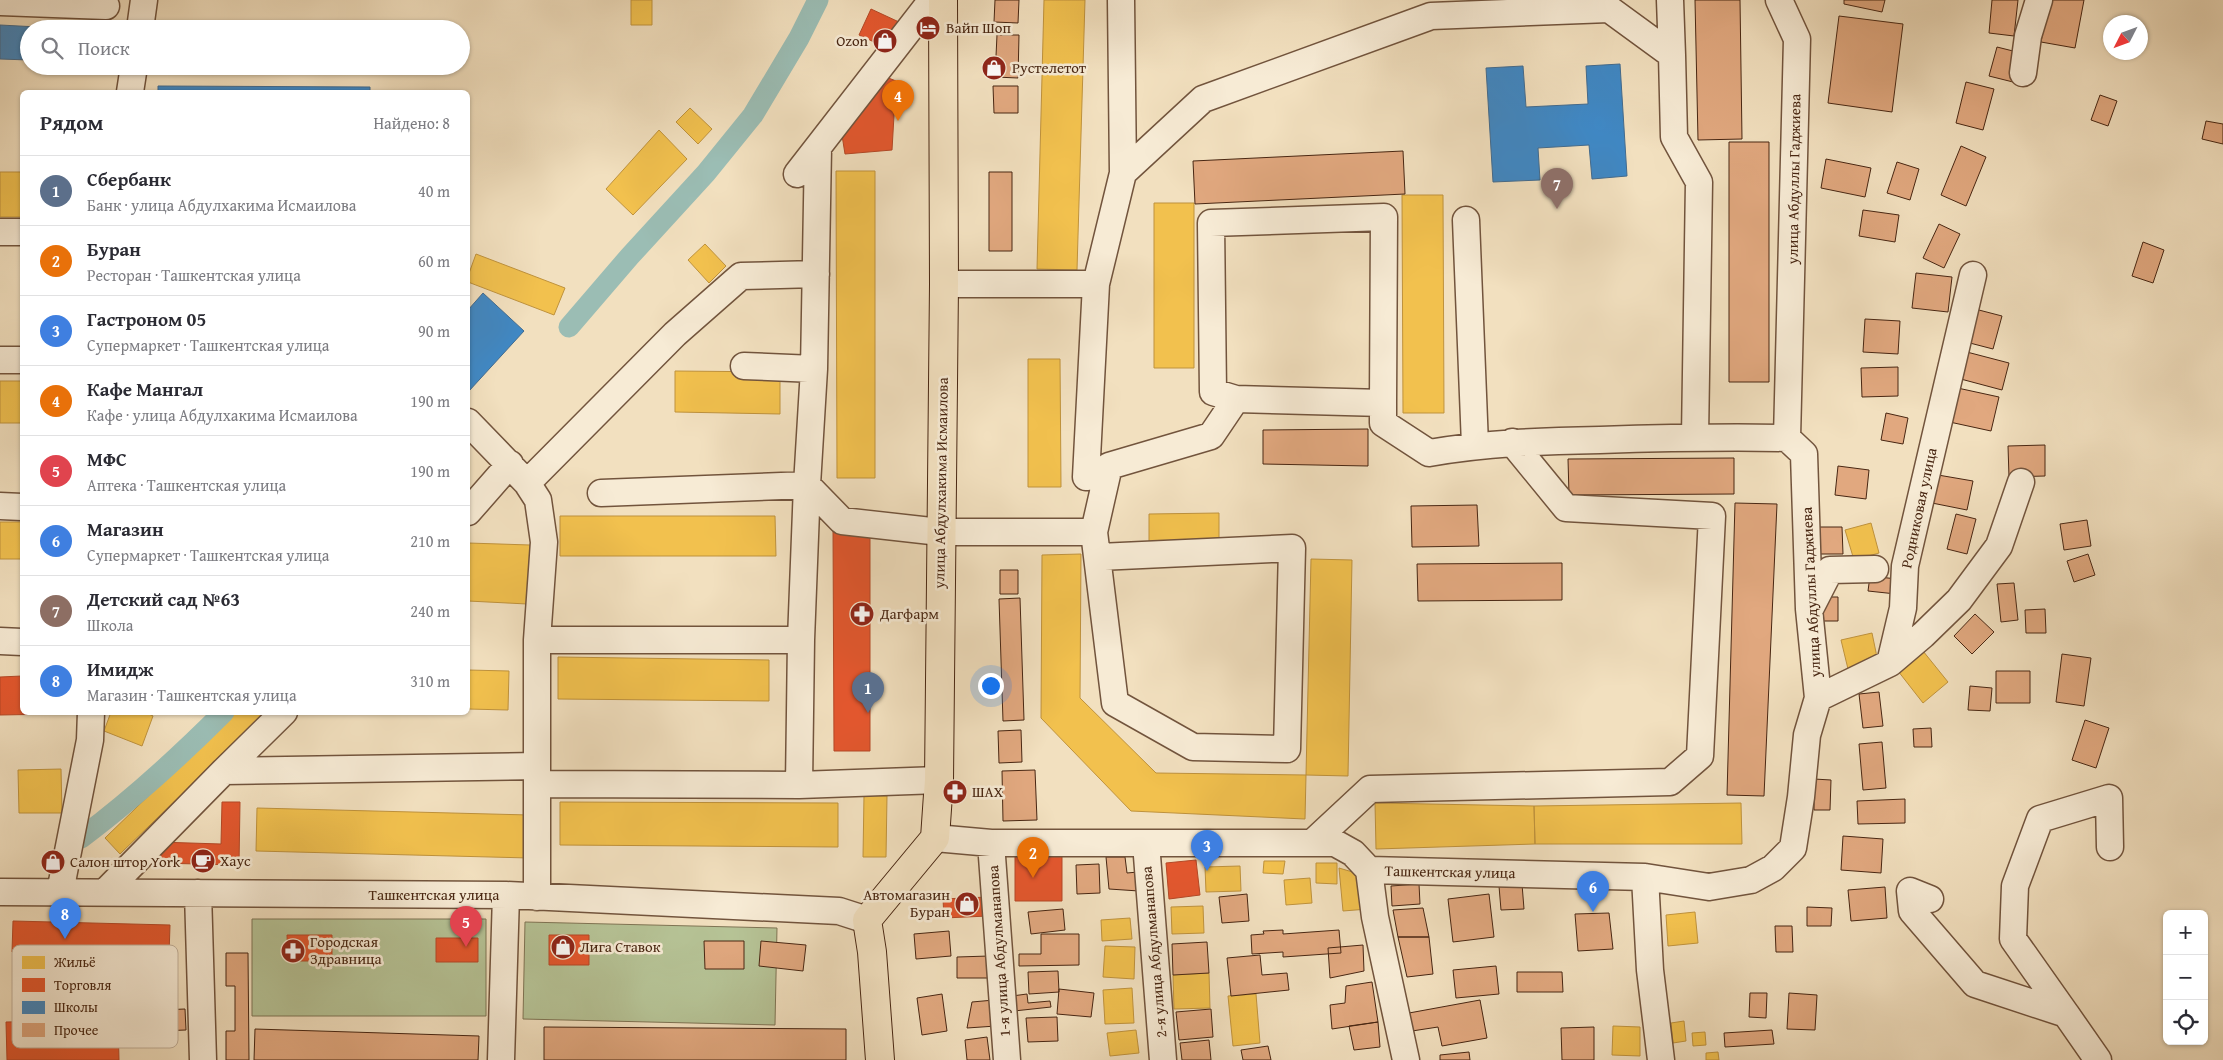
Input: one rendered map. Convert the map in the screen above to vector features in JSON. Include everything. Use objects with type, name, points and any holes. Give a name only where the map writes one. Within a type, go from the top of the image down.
[{"type":"main road","name":"улица Абдулхакима Исмаилова","points":[[935,838],[939,780],[944,284],[943,0]]},
{"type":"main road","points":[[880,1060],[872,952],[867,920],[935,838]]},
{"type":"street","points":[[141,20],[144,0]]},
{"type":"street","points":[[797,174],[932,0]]},
{"type":"street","points":[[1086,478],[1096,284],[1123,174],[1121,0]]},
{"type":"street","points":[[1670,0],[1674,137],[1699,182],[1694,437]]},
{"type":"street","name":"улица Абдуллы Гаджиева","points":[[1645,876],[1709,887],[1734,884],[1751,880],[1773,868],[1793,848],[1801,797],[1807,736],[1818,698],[1809,609],[1804,454],[1787,438],[1797,39],[1780,0]]},
{"type":"street","points":[[2023,73],[2028,36],[2039,0]]},
{"type":"street","points":[[0,2],[106,6]]},
{"type":"street","points":[[1123,174],[1202,99],[1431,8],[1609,4],[1672,55]]},
{"type":"street","points":[[130,90],[133,75]]},
{"type":"street","points":[[799,785],[806,485],[814,369],[818,148]]},
{"type":"street","points":[[1383,402],[1236,399],[1213,392],[1210,222],[1384,217],[1383,423],[1429,453],[1475,445],[1512,442],[1694,437],[1787,438]]},
{"type":"street","points":[[1466,220],[1475,445]]},
{"type":"street","points":[[0,232],[20,232]]},
{"type":"street","points":[[528,483],[675,334],[741,276],[816,274]]},
{"type":"street","name":"Родниковая улица","points":[[1890,663],[1903,608],[1905,566],[1973,275]]},
{"type":"street","points":[[944,284],[1096,284]]},
{"type":"street","points":[[0,360],[20,360]]},
{"type":"street","points":[[744,366],[814,369]]},
{"type":"street","points":[[1098,557],[1292,548],[1287,749],[1193,747],[1115,703],[1094,532],[1109,466],[1211,436],[1236,399]]},
{"type":"street","points":[[470,424],[528,483],[538,500],[544,542],[538,640],[537,897]]},
{"type":"street","points":[[1312,843],[1370,790],[1670,782],[1700,756],[1712,516],[1566,508],[1512,442]]},
{"type":"street","points":[[470,509],[506,460]]},
{"type":"street","points":[[1818,698],[1890,663],[1923,635],[1959,600],[1999,546],[2021,482]]},
{"type":"street","points":[[601,493],[806,485],[842,521],[940,532],[1094,532]]},
{"type":"street","points":[[0,506],[20,507]]},
{"type":"street","points":[[1809,609],[1830,570],[1876,569]]},
{"type":"street","points":[[538,640],[801,640]]},
{"type":"street","points":[[0,641],[20,642]]},
{"type":"street","points":[[60,892],[90,740],[91,715]]},
{"type":"street","points":[[105,892],[281,715]]},
{"type":"street","points":[[224,772],[537,775],[799,785],[939,780]]},
{"type":"street","points":[[2098,1060],[2013,940],[2015,886],[2040,819],[2109,798],[2110,847]]},
{"type":"street","name":"Ташкентская улица","points":[[935,838],[991,843],[1335,843],[1353,853],[1369,870],[1645,876]]},
{"type":"street","name":"1-я улица Абдулманапова","points":[[991,843],[1006,1060]]},
{"type":"street","name":"2-я улица Абдулманапова","points":[[1146,843],[1163,1060]]},
{"type":"street","points":[[1369,870],[1375,917],[1406,1060]]},
{"type":"street","points":[[1645,876],[1650,970],[1661,1060]]},
{"type":"street","points":[[1930,899],[1910,890],[1912,911],[1975,984],[2066,1014]]},
{"type":"street","name":"Ташкентская улица","points":[[0,892],[506,895],[839,911],[867,920]]},
{"type":"street","points":[[198,893],[203,1060]]},
{"type":"street","points":[[501,1060],[506,895]]},
{"type":"green space","points":[[252,919],[486,919],[486,1016],[252,1016]]},
{"type":"green space","points":[[525,922],[777,928],[775,1025],[523,1019]]},
{"type":"building: Жильё","points":[[631,0],[652,0],[652,25],[631,25]]},
{"type":"building: Жильё","points":[[1044,0],[1085,0],[1077,270],[1037,269]]},
{"type":"building: Жильё","points":[[690,108],[712,129],[698,144],[676,122]]},
{"type":"building: Жильё","points":[[659,130],[687,159],[633,215],[606,189]]},
{"type":"building: Жильё","points":[[836,171],[875,171],[875,478],[837,478]]},
{"type":"building: Жильё","points":[[0,172],[20,172],[20,217],[0,217]]},
{"type":"building: Жильё","points":[[1402,195],[1443,195],[1444,413],[1403,413]]},
{"type":"building: Жильё","points":[[1154,203],[1194,203],[1194,368],[1154,368]]},
{"type":"building: Жильё","points":[[705,244],[726,266],[709,283],[688,260]]},
{"type":"building: Жильё","points":[[476,254],[565,288],[554,315],[470,283],[470,270]]},
{"type":"building: Жильё","points":[[1028,359],[1060,359],[1061,487],[1028,487]]},
{"type":"building: Жильё","points":[[675,371],[780,372],[780,414],[675,412]]},
{"type":"building: Жильё","points":[[0,381],[20,381],[20,423],[0,423]]},
{"type":"building: Жильё","points":[[1219,513],[1219,547],[1149,548],[1149,514]]},
{"type":"building: Жильё","points":[[560,516],[775,516],[776,556],[560,556]]},
{"type":"building: Жильё","points":[[0,522],[20,522],[20,559],[0,559]]},
{"type":"building: Жильё","points":[[1871,523],[1879,553],[1854,560],[1845,530]]},
{"type":"building: Жильё","points":[[470,543],[530,545],[527,604],[470,601]]},
{"type":"building: Жильё","points":[[1081,554],[1080,698],[1156,773],[1306,775],[1305,819],[1131,811],[1041,718],[1042,555]]},
{"type":"building: Жильё","points":[[1311,559],[1352,560],[1348,776],[1306,775]]},
{"type":"building: Жильё","points":[[1872,633],[1878,662],[1848,669],[1841,640]]},
{"type":"building: Жильё","points":[[1923,651],[1948,682],[1923,703],[1898,671]]},
{"type":"building: Жильё","points":[[558,657],[769,660],[769,701],[558,699]]},
{"type":"building: Жильё","points":[[470,670],[509,671],[508,710],[470,709]]},
{"type":"building: Жильё","points":[[110,715],[153,716],[142,746],[104,731]]},
{"type":"building: Жильё","points":[[232,715],[264,715],[120,854],[105,838]]},
{"type":"building: Жильё","points":[[61,769],[62,813],[19,813],[18,770]]},
{"type":"building: Жильё","points":[[864,795],[887,796],[886,857],[863,857]]},
{"type":"building: Жильё","points":[[560,802],[838,803],[838,847],[560,845]]},
{"type":"building: Жильё","points":[[1375,803],[1534,806],[1535,844],[1376,849]]},
{"type":"building: Жильё","points":[[1741,803],[1742,844],[1535,844],[1534,806]]},
{"type":"building: Жильё","points":[[257,808],[529,815],[529,858],[256,851]]},
{"type":"building: Жильё","points":[[1264,861],[1285,861],[1283,874],[1263,873]]},
{"type":"building: Жильё","points":[[1316,863],[1337,863],[1337,884],[1316,883]]},
{"type":"building: Жильё","points":[[1240,866],[1241,891],[1206,892],[1205,867]]},
{"type":"building: Жильё","points":[[1339,868],[1366,876],[1368,909],[1343,911]]},
{"type":"building: Жильё","points":[[1310,878],[1312,903],[1286,905],[1284,880]]},
{"type":"building: Жильё","points":[[1203,906],[1204,933],[1172,934],[1171,907]]},
{"type":"building: Жильё","points":[[1695,912],[1698,943],[1668,946],[1666,915]]},
{"type":"building: Жильё","points":[[1130,918],[1132,939],[1102,941],[1101,920]]},
{"type":"building: Жильё","points":[[1105,946],[1135,947],[1134,979],[1103,977]]},
{"type":"building: Жильё","points":[[1209,973],[1210,1008],[1174,1009],[1173,975]]},
{"type":"building: Жильё","points":[[1132,988],[1134,1023],[1105,1024],[1103,990]]},
{"type":"building: Жильё","points":[[1256,994],[1260,1043],[1233,1046],[1228,996]]},
{"type":"building: Жильё","points":[[1684,1021],[1686,1041],[1673,1043],[1671,1023]]},
{"type":"building: Жильё","points":[[1613,1026],[1640,1027],[1640,1056],[1612,1055]]},
{"type":"building: Жильё","points":[[1136,1030],[1139,1053],[1110,1056],[1107,1033]]},
{"type":"building: Жильё","points":[[1705,1032],[1706,1045],[1693,1046],[1692,1033]]},
{"type":"building: Жильё","points":[[1718,1052],[1719,1060],[1706,1060],[1706,1053]]},
{"type":"building: Торговля","points":[[871,9],[899,22],[887,48],[859,35]]},
{"type":"building: Торговля","points":[[886,77],[896,81],[892,150],[845,154],[841,129]]},
{"type":"building: Торговля","points":[[833,530],[870,530],[870,751],[834,751]]},
{"type":"building: Торговля","points":[[20,676],[20,715],[0,715],[0,677]]},
{"type":"building: Торговля","points":[[222,802],[240,802],[239,865],[157,863],[158,842],[221,844]]},
{"type":"building: Торговля","points":[[1015,856],[1062,856],[1062,901],[1015,901]]},
{"type":"building: Торговля","points":[[1196,860],[1200,895],[1169,899],[1166,863]]},
{"type":"building: Торговля","points":[[987,897],[988,916],[944,918],[943,899]]},
{"type":"building: Торговля","points":[[13,921],[170,925],[169,945],[12,945]]},
{"type":"building: Торговля","points":[[287,935],[332,935],[332,961],[288,961]]},
{"type":"building: Торговля","points":[[549,935],[589,935],[589,965],[549,965]]},
{"type":"building: Торговля","points":[[436,938],[478,938],[478,962],[436,962]]},
{"type":"building: Торговля","points":[[6,1022],[12,1022],[12,1048],[119,1048],[119,1060],[7,1060]]},
{"type":"building: Школы","points":[[0,25],[20,26],[20,60],[0,59]]},
{"type":"building: Школы","points":[[1620,64],[1627,176],[1592,179],[1589,145],[1538,148],[1540,180],[1493,182],[1486,68],[1523,66],[1526,107],[1588,104],[1586,66]]},
{"type":"building: Школы","points":[[158,86],[370,87],[370,90],[158,90]]},
{"type":"building: Школы","points":[[483,293],[524,331],[470,390],[470,308]]},
{"type":"building: Прочее","points":[[995,0],[1019,0],[1018,23],[994,22]]},
{"type":"building: Прочее","points":[[1695,0],[1740,0],[1742,139],[1698,140]]},
{"type":"building: Прочее","points":[[1844,0],[1885,0],[1882,12],[1844,4]]},
{"type":"building: Прочее","points":[[1992,0],[2018,0],[2014,36],[1989,33]]},
{"type":"building: Прочее","points":[[2048,0],[2084,0],[2075,48],[2041,42]]},
{"type":"building: Прочее","points":[[1839,16],[1903,24],[1892,112],[1828,103]]},
{"type":"building: Прочее","points":[[997,35],[1019,35],[1018,78],[995,77]]},
{"type":"building: Прочее","points":[[1997,47],[2021,53],[2013,82],[1989,76]]},
{"type":"building: Прочее","points":[[1966,82],[1994,89],[1983,130],[1956,123]]},
{"type":"building: Прочее","points":[[993,86],[1018,86],[1018,113],[994,113]]},
{"type":"building: Прочее","points":[[2100,95],[2117,101],[2108,126],[2091,120]]},
{"type":"building: Прочее","points":[[2206,121],[2223,124],[2223,144],[2202,139]]},
{"type":"building: Прочее","points":[[1729,142],[1769,142],[1769,382],[1729,382]]},
{"type":"building: Прочее","points":[[1961,146],[1986,157],[1966,206],[1941,195]]},
{"type":"building: Прочее","points":[[1403,151],[1405,194],[1195,204],[1193,161]]},
{"type":"building: Прочее","points":[[1826,159],[1871,168],[1865,197],[1821,188]]},
{"type":"building: Прочее","points":[[1897,162],[1919,169],[1910,200],[1887,193]]},
{"type":"building: Прочее","points":[[989,172],[1012,172],[1012,251],[989,251]]},
{"type":"building: Прочее","points":[[1863,210],[1899,215],[1895,242],[1859,236]]},
{"type":"building: Прочее","points":[[1939,224],[1960,234],[1944,268],[1923,258]]},
{"type":"building: Прочее","points":[[2143,242],[2164,250],[2153,283],[2132,276]]},
{"type":"building: Прочее","points":[[1916,273],[1952,277],[1948,312],[1912,308]]},
{"type":"building: Прочее","points":[[1975,309],[2002,316],[1993,349],[1966,342]]},
{"type":"building: Прочее","points":[[1865,319],[1900,321],[1898,354],[1863,352]]},
{"type":"building: Прочее","points":[[1963,351],[2009,363],[2002,390],[1957,378]]},
{"type":"building: Прочее","points":[[1898,367],[1898,396],[1862,397],[1861,368]]},
{"type":"building: Прочее","points":[[1953,387],[1999,397],[1991,431],[1945,421]]},
{"type":"building: Прочее","points":[[1886,413],[1908,418],[1903,444],[1881,440]]},
{"type":"building: Прочее","points":[[1368,429],[1368,466],[1263,464],[1263,430]]},
{"type":"building: Прочее","points":[[2045,445],[2045,476],[2009,477],[2008,446]]},
{"type":"building: Прочее","points":[[1734,458],[1734,494],[1569,495],[1568,459]]},
{"type":"building: Прочее","points":[[1838,466],[1869,470],[1866,499],[1835,495]]},
{"type":"building: Прочее","points":[[1938,475],[1973,481],[1967,510],[1932,503]]},
{"type":"building: Прочее","points":[[1735,503],[1777,504],[1764,796],[1727,795]]},
{"type":"building: Прочее","points":[[1477,505],[1479,546],[1412,547],[1411,506]]},
{"type":"building: Прочее","points":[[1956,514],[1976,519],[1967,554],[1947,549]]},
{"type":"building: Прочее","points":[[2087,520],[2091,546],[2064,550],[2060,524]]},
{"type":"building: Прочее","points":[[1819,527],[1842,527],[1843,554],[1819,554]]},
{"type":"building: Прочее","points":[[2088,554],[2095,575],[2074,582],[2067,561]]},
{"type":"building: Прочее","points":[[1562,563],[1562,600],[1418,601],[1417,564]]},
{"type":"building: Прочее","points":[[1000,570],[1018,570],[1018,594],[1000,594]]},
{"type":"building: Прочее","points":[[1870,576],[1897,579],[1896,594],[1868,591]]},
{"type":"building: Прочее","points":[[2014,583],[2018,620],[2001,622],[1997,584]]},
{"type":"building: Прочее","points":[[1821,597],[1838,597],[1838,621],[1821,621]]},
{"type":"building: Прочее","points":[[1020,598],[1024,720],[1003,721],[999,599]]},
{"type":"building: Прочее","points":[[2045,609],[2046,633],[2026,633],[2025,610]]},
{"type":"building: Прочее","points":[[1975,614],[1994,632],[1972,654],[1954,636]]},
{"type":"building: Прочее","points":[[2062,654],[2091,658],[2084,706],[2056,702]]},
{"type":"building: Прочее","points":[[1996,671],[2030,671],[2030,703],[1996,703]]},
{"type":"building: Прочее","points":[[1970,686],[1992,688],[1990,711],[1968,710]]},
{"type":"building: Прочее","points":[[1879,692],[1883,726],[1863,728],[1859,694]]},
{"type":"building: Прочее","points":[[2085,720],[2109,728],[2096,768],[2072,760]]},
{"type":"building: Прочее","points":[[1931,728],[1932,747],[1914,747],[1913,729]]},
{"type":"building: Прочее","points":[[1021,730],[1022,762],[999,763],[998,731]]},
{"type":"building: Прочее","points":[[1882,742],[1886,788],[1863,790],[1859,744]]},
{"type":"building: Прочее","points":[[1035,770],[1037,820],[1003,821],[1002,771]]},
{"type":"building: Прочее","points":[[1814,779],[1831,780],[1830,810],[1814,810]]},
{"type":"building: Прочее","points":[[1905,799],[1905,823],[1858,824],[1857,801]]},
{"type":"building: Прочее","points":[[1843,836],[1883,839],[1881,873],[1841,870]]},
{"type":"building: Прочее","points":[[1106,857],[1125,857],[1127,873],[1138,872],[1139,891],[1109,889]]},
{"type":"building: Прочее","points":[[1099,864],[1100,893],[1077,894],[1076,865]]},
{"type":"building: Прочее","points":[[1419,884],[1420,904],[1392,906],[1391,886]]},
{"type":"building: Прочее","points":[[1522,884],[1524,909],[1501,910],[1499,886]]},
{"type":"building: Прочее","points":[[1885,887],[1887,918],[1851,921],[1848,890]]},
{"type":"building: Прочее","points":[[1247,894],[1249,921],[1222,923],[1219,897]]},
{"type":"building: Прочее","points":[[1489,894],[1494,937],[1453,942],[1448,899]]},
{"type":"building: Прочее","points":[[1807,907],[1832,908],[1831,926],[1807,926]]},
{"type":"building: Прочее","points":[[1423,908],[1429,937],[1398,937],[1393,910]]},
{"type":"building: Прочее","points":[[1063,909],[1065,930],[1031,934],[1028,912]]},
{"type":"building: Прочее","points":[[1609,913],[1613,949],[1578,951],[1575,914]]},
{"type":"building: Прочее","points":[[1775,926],[1792,926],[1793,952],[1776,952]]},
{"type":"building: Прочее","points":[[1283,930],[1283,934],[1339,930],[1341,953],[1283,957],[1283,952],[1252,954],[1251,935],[1264,934],[1263,931]]},
{"type":"building: Прочее","points":[[949,931],[951,956],[916,959],[914,934]]},
{"type":"building: Прочее","points":[[1041,934],[1079,934],[1079,965],[1019,966],[1019,954],[1041,954]]},
{"type":"building: Прочее","points":[[1398,937],[1429,937],[1433,974],[1407,977]]},
{"type":"building: Прочее","points":[[704,941],[744,941],[744,969],[705,969]]},
{"type":"building: Прочее","points":[[761,941],[806,945],[803,971],[759,966]]},
{"type":"building: Прочее","points":[[1207,942],[1209,973],[1173,975],[1172,944]]},
{"type":"building: Прочее","points":[[1363,945],[1364,971],[1330,978],[1328,948]]},
{"type":"building: Прочее","points":[[226,953],[248,953],[249,1060],[226,1060],[226,1031],[235,1031],[235,986],[226,986]]},
{"type":"building: Прочее","points":[[1260,955],[1262,975],[1287,973],[1289,990],[1231,996],[1227,958]]},
{"type":"building: Прочее","points":[[989,956],[990,978],[957,978],[957,957]]},
{"type":"building: Прочее","points":[[1496,966],[1499,994],[1456,998],[1453,970]]},
{"type":"building: Прочее","points":[[1058,971],[1059,992],[1029,994],[1028,972]]},
{"type":"building: Прочее","points":[[1517,972],[1562,972],[1563,992],[1517,992]]},
{"type":"building: Прочее","points":[[1372,982],[1378,1022],[1332,1029],[1330,1005],[1345,1003],[1346,986]]},
{"type":"building: Прочее","points":[[1059,989],[1094,993],[1091,1017],[1057,1014]]},
{"type":"building: Прочее","points":[[1750,993],[1767,993],[1766,1018],[1749,1017]]},
{"type":"building: Прочее","points":[[1789,993],[1817,995],[1815,1030],[1787,1029]]},
{"type":"building: Прочее","points":[[942,994],[947,1031],[922,1035],[917,998]]},
{"type":"building: Прочее","points":[[1027,994],[1028,1003],[1050,1001],[1051,1007],[1014,1011],[1012,996]]},
{"type":"building: Прочее","points":[[994,1000],[996,1026],[967,1028],[972,1002]]},
{"type":"building: Прочее","points":[[1480,1000],[1487,1038],[1442,1046],[1438,1027],[1412,1031],[1409,1013]]},
{"type":"building: Прочее","points":[[178,1009],[185,1009],[186,1030],[178,1030]]},
{"type":"building: Прочее","points":[[1211,1009],[1213,1037],[1179,1040],[1176,1012]]},
{"type":"building: Прочее","points":[[1057,1017],[1058,1041],[1028,1042],[1026,1018]]},
{"type":"building: Прочее","points":[[1378,1022],[1380,1047],[1354,1050],[1349,1026]]},
{"type":"building: Прочее","points":[[544,1027],[846,1029],[846,1060],[544,1060]]},
{"type":"building: Прочее","points":[[1594,1027],[1594,1060],[1562,1060],[1561,1028]]},
{"type":"building: Прочее","points":[[255,1029],[479,1036],[478,1060],[254,1060]]},
{"type":"building: Прочее","points":[[1772,1030],[1774,1044],[1725,1047],[1724,1033]]},
{"type":"building: Прочее","points":[[987,1037],[990,1060],[967,1060],[965,1040]]},
{"type":"building: Прочее","points":[[1209,1040],[1211,1060],[1182,1060],[1180,1043]]},
{"type":"building: Прочее","points":[[1268,1046],[1271,1060],[1243,1060],[1241,1050]]},
{"type":"building: Прочее","points":[[1469,1052],[1470,1060],[1440,1060],[1440,1055]]},
{"type":"waterway","points":[[569,327],[630,256],[706,173],[753,115],[799,38],[818,0]]},
{"type":"waterway","points":[[81,838],[155,778],[221,715]]},
{"type":"place","name":"Вайп Шоп","points":[[928,28]]},
{"type":"place","name":"Ozon","points":[[885,41]]},
{"type":"place","name":"Рустелетот","points":[[994,68]]},
{"type":"place","name":"Кафе Мангал","points":[[898,121]]},
{"type":"place","name":"Детский сад №63","points":[[1557,209]]},
{"type":"place","name":"Дагфарм","points":[[862,614]]},
{"type":"place","name":"Сбербанк","points":[[868,713]]},
{"type":"place","name":"ШАХ","points":[[955,792]]},
{"type":"place","name":"Хаус","points":[[203,861]]},
{"type":"place","name":"Салон штор York","points":[[53,862]]},
{"type":"place","name":"Гастроном 05","points":[[1207,871]]},
{"type":"place","name":"Буран","points":[[1033,878]]},
{"type":"place","name":"Автомагазин Буран","points":[[967,904]]},
{"type":"place","name":"Магазин","points":[[1593,912]]},
{"type":"place","name":"Имидж","points":[[65,939]]},
{"type":"place","name":"МФС","points":[[466,947]]},
{"type":"place","name":"Лига Ставок","points":[[563,947]]},
{"type":"place","name":"Городская Здравница","points":[[293,951]]}]
